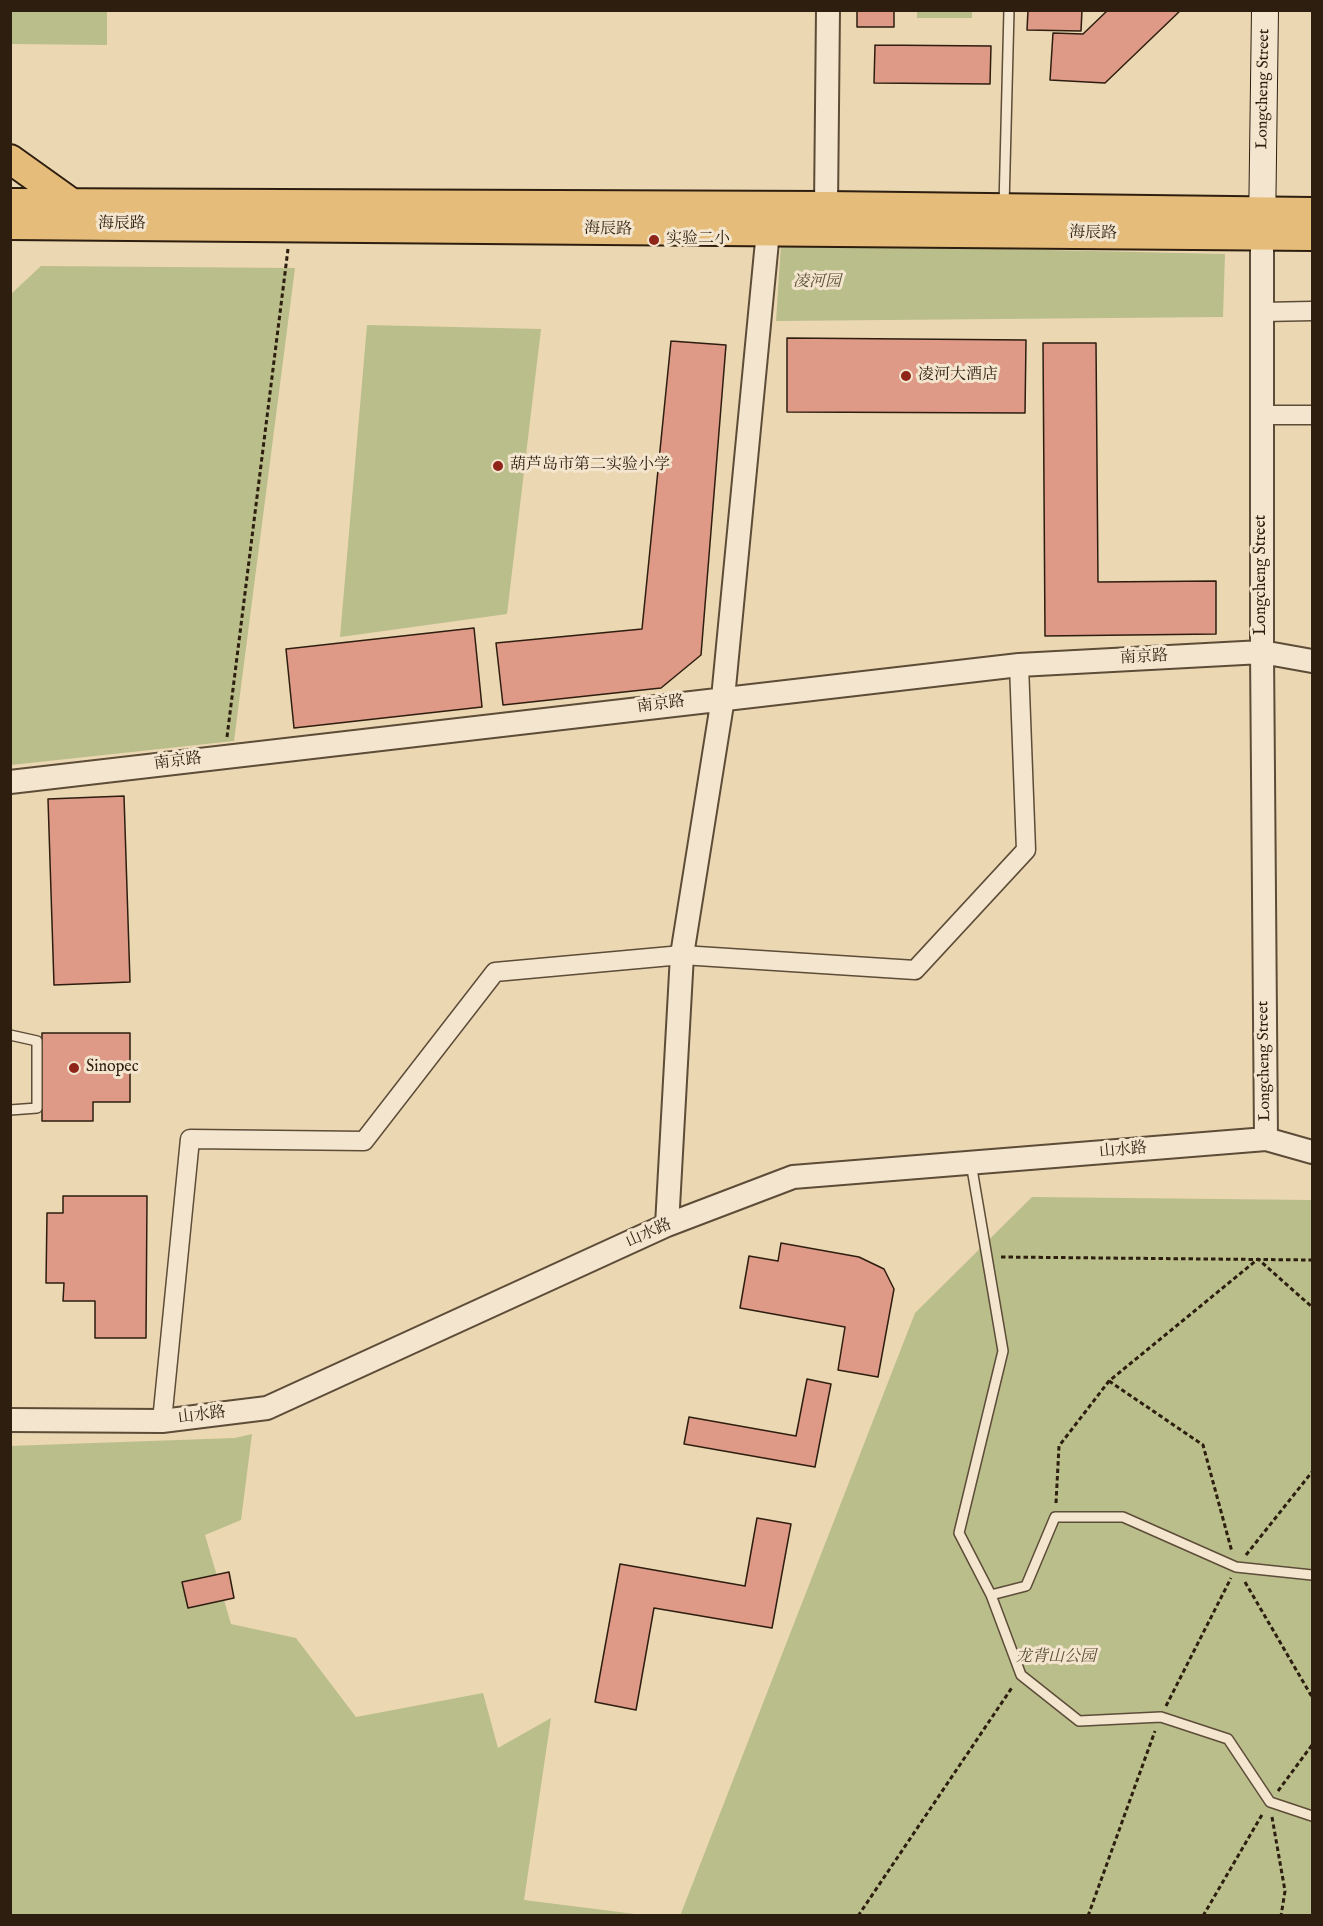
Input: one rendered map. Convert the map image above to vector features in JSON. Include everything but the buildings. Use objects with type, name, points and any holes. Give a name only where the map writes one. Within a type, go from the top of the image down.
[{"type":"main road","name":"Longcheng Street","points":[[1262,224],[1265,10]]},
{"type":"main road","points":[[10,159],[70,214],[10,243]]},
{"type":"main road","name":"海辰路","points":[[10,203],[70,214],[291,227],[768,231],[1262,224],[1312,212]]},
{"type":"main road","name":"海辰路","points":[[10,225],[70,214],[826,206],[1004,208],[1262,224],[1312,236]]},
{"type":"street","points":[[826,206],[828,10]]},
{"type":"street","name":"Longcheng Street","points":[[1262,224],[1262,652],[1266,1139]]},
{"type":"street","points":[[667,1226],[682,955],[723,698],[768,231]]},
{"type":"street","points":[[1262,312],[1312,311]]},
{"type":"street","points":[[1262,415],[1312,415]]},
{"type":"street","name":"南京路","points":[[10,782],[1019,665],[1262,652],[1312,661]]},
{"type":"street","points":[[162,1420],[190,1139],[364,1141],[495,972],[682,955],[915,970],[1026,850],[1019,665]]},
{"type":"street","name":"山水路","points":[[10,1420],[162,1420],[267,1408],[667,1226],[793,1177],[1266,1139],[1312,1152]]},
{"type":"lane","points":[[1004,208],[1009,10]]},
{"type":"lane","points":[[10,1035],[37,1041],[37,1108],[10,1110]]},
{"type":"lane","points":[[971,1163],[1003,1351],[959,1533],[991,1595],[1021,1675],[1079,1721],[1161,1718],[1228,1739],[1270,1802],[1312,1816]]},
{"type":"lane","points":[[991,1595],[1026,1586],[1055,1517],[1123,1517],[1236,1567],[1312,1575]]},
{"type":"path","points":[[224,757],[291,227]]},
{"type":"path","points":[[987,1256],[1312,1260]]},
{"type":"path","points":[[1258,1259],[1312,1307]]},
{"type":"path","points":[[1055,1517],[1059,1446],[1109,1381],[1258,1259]]},
{"type":"path","points":[[1109,1381],[1203,1445],[1236,1567],[1312,1697]]},
{"type":"path","points":[[1088,1916],[1161,1718],[1236,1567],[1312,1472]]},
{"type":"path","points":[[858,1916],[1021,1675]]},
{"type":"path","points":[[1203,1916],[1270,1802],[1312,1745]]},
{"type":"path","points":[[1270,1802],[1285,1891],[1281,1916]]},
{"type":"green space","points":[[11,10],[107,11],[107,45],[11,44]]},
{"type":"green space","points":[[917,11],[972,11],[972,18],[917,18]]},
{"type":"green space","name":"凌河园","points":[[781,244],[1225,254],[1223,317],[776,321]]},
{"type":"green space","points":[[41,266],[295,268],[234,741],[11,765],[11,294]]},
{"type":"green space","points":[[367,325],[541,329],[507,614],[340,637]]},
{"type":"green space","name":"龙背山公园","points":[[1032,1197],[1312,1200],[1312,1915],[680,1916],[915,1313]]},
{"type":"green space","points":[[252,1434],[241,1520],[205,1535],[231,1624],[296,1638],[356,1717],[483,1693],[498,1748],[551,1718],[524,1900],[643,1915],[11,1915],[10,1446],[235,1438]]},
{"type":"place","name":"实验二小","points":[[654,240]]},
{"type":"place","name":"凌河大酒店","points":[[906,376]]},
{"type":"place","name":"葫芦岛市第二实验小学","points":[[498,466]]},
{"type":"place","name":"Sinopec","points":[[74,1068]]}]
